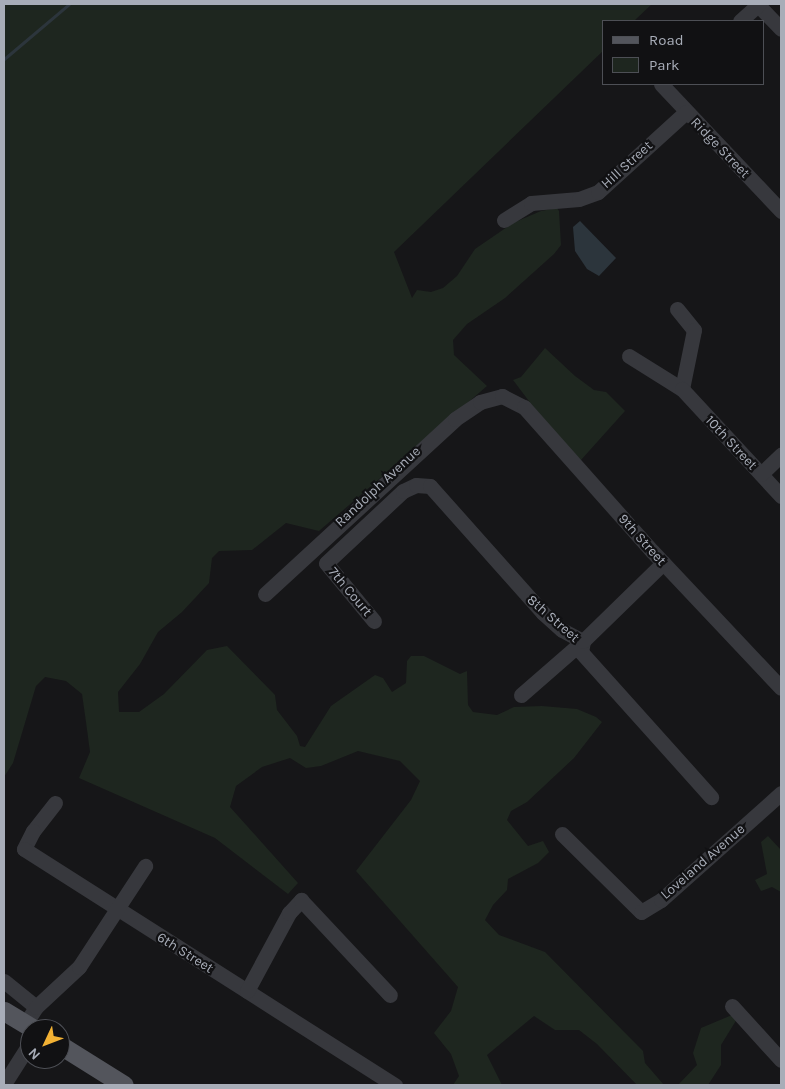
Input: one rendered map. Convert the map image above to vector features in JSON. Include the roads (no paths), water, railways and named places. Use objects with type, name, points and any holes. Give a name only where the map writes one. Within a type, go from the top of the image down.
[{"type":"main road","points":[[4,1011],[20,1021]]},
{"type":"main road","points":[[70,1051],[124,1085]]},
{"type":"street","points":[[741,20],[759,4],[781,29]]},
{"type":"street","name":"Ridge Street","points":[[666,85],[686,112],[781,211]]},
{"type":"street","name":"Hill Street","points":[[504,220],[531,203],[579,199],[598,192],[686,112]]},
{"type":"street","points":[[677,309],[694,330],[682,389]]},
{"type":"street","name":"10th Street","points":[[629,356],[682,389],[781,496]]},
{"type":"street","name":"9th Street","points":[[502,396],[524,407],[663,563],[781,688]]},
{"type":"street","name":"Randolph Avenue","points":[[265,594],[455,419],[480,402],[502,396]]},
{"type":"street","points":[[761,474],[781,455]]},
{"type":"street","name":"Randolph Avenue","points":[[326,563],[403,491],[416,485],[430,486]]},
{"type":"street","name":"8th Street","points":[[430,486],[543,613],[562,630],[583,642],[581,652],[711,797]]},
{"type":"street","name":"7th Court","points":[[326,563],[374,621]]},
{"type":"street","points":[[521,695],[583,642],[663,563]]},
{"type":"street","name":"Loveland Avenue","points":[[562,834],[641,912],[651,907],[781,793]]},
{"type":"street","name":"6th Street","points":[[55,803],[33,832],[24,849],[395,1085]]},
{"type":"street","points":[[32,1019],[36,1007],[79,967],[145,866]]},
{"type":"street","points":[[247,991],[290,912],[301,900],[390,995]]},
{"type":"street","points":[[4,981],[36,1007]]},
{"type":"street","points":[[732,1006],[781,1060]]},
{"type":"street","points":[[4,1084],[20,1059]]},
{"type":"waterway","points":[[4,59],[69,4]]}]
